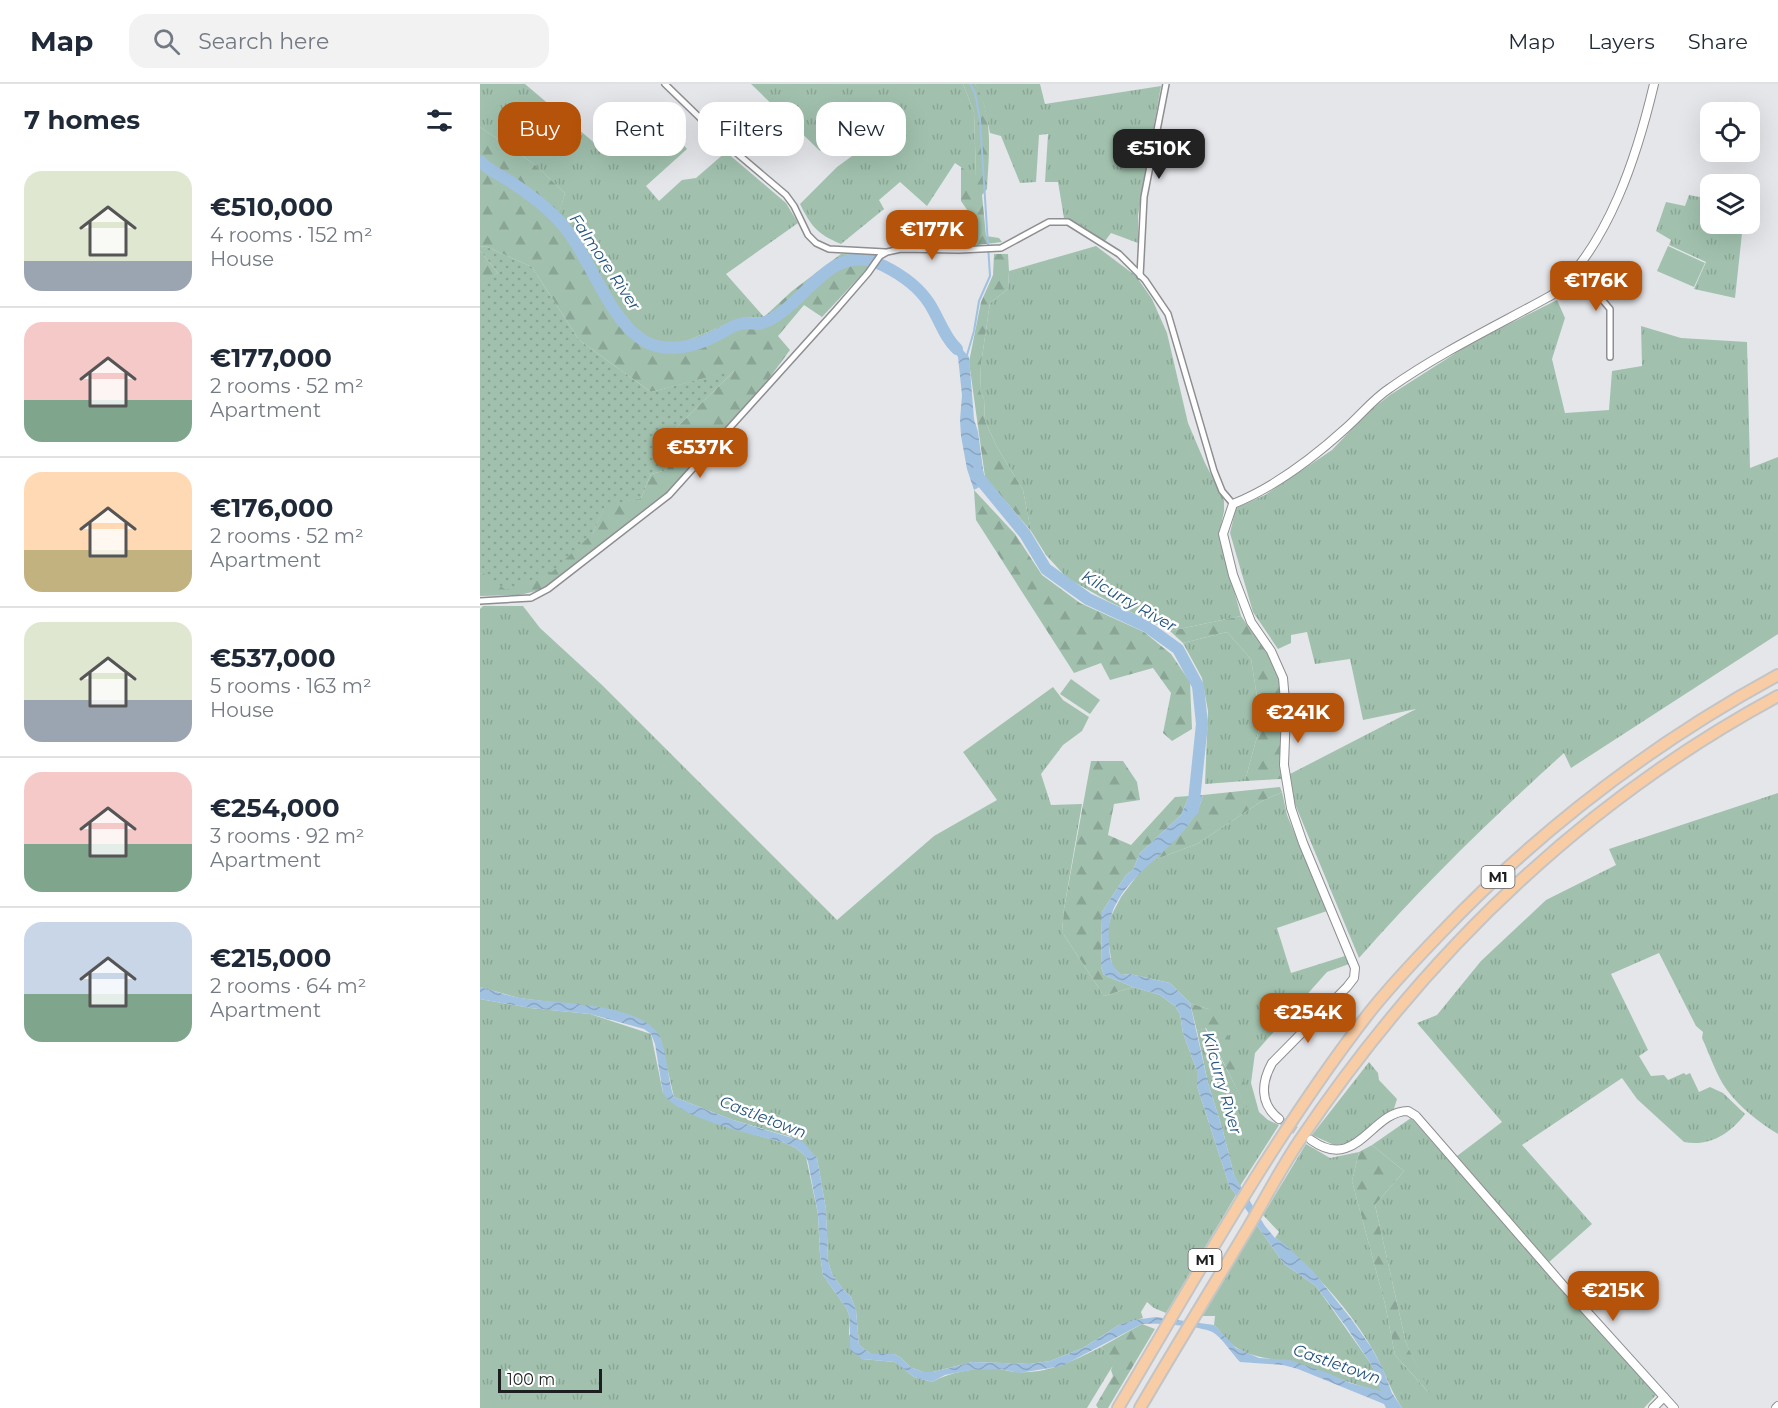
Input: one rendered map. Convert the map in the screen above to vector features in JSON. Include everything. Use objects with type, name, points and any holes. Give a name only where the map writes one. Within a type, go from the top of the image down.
[{"type":"highway","name":"M1","points":[[1119,1408],[1248,1187],[1318,1082],[1401,975],[1481,893],[1556,826],[1611,782],[1732,700],[1778,675]]},
{"type":"highway","name":"M1","points":[[1140,1408],[1298,1143],[1352,1065],[1432,968],[1506,892],[1581,827],[1661,767],[1778,696]]},
{"type":"street","points":[[665,84],[733,150],[786,195],[808,235],[816,243],[829,249],[887,252],[901,249],[1001,248],[1048,222],[1068,222],[1119,254],[1140,276],[1168,314],[1214,471],[1222,491],[1233,504]]},
{"type":"street","points":[[1140,276],[1144,197],[1166,84]]},
{"type":"street","points":[[1279,1119],[1272,1113],[1264,1096],[1266,1074],[1272,1063],[1354,978],[1355,968],[1303,843],[1291,808],[1284,765],[1286,712],[1283,678],[1271,651],[1251,622],[1233,575],[1223,534],[1233,504],[1254,495],[1284,477],[1347,427],[1388,389],[1451,349],[1552,295],[1564,285],[1601,231],[1628,174],[1654,84]]},
{"type":"street","points":[[480,601],[531,598],[548,589],[669,495],[739,420],[868,273],[880,256],[887,252]]},
{"type":"street","points":[[1576,269],[1610,309],[1610,357]]},
{"type":"street","points":[[1311,1140],[1326,1149],[1338,1150],[1351,1146],[1394,1114],[1408,1112],[1416,1116],[1562,1284],[1674,1408]]},
{"type":"street","points":[[1653,1408],[1664,1397]]},
{"type":"green space","points":[[480,84],[525,84],[546,102],[498,102],[498,139],[480,127]]},
{"type":"green space","points":[[751,84],[963,84],[974,112],[976,177],[955,163],[927,206],[900,182],[879,200],[884,209],[841,244],[826,237],[816,228],[800,204],[837,167],[852,156],[906,156],[906,102],[816,102],[816,147],[804,135],[804,102],[770,102]]},
{"type":"green space","points":[[963,84],[975,84],[985,109],[989,135],[987,189],[982,195],[986,236],[999,238],[1002,242],[970,246],[972,217],[961,201],[961,167],[976,176],[974,112]]},
{"type":"green space","points":[[975,84],[1040,84],[1045,104],[1161,86],[1138,215],[1138,243],[1111,233],[1105,241],[1072,220],[1064,218],[1058,182],[1045,182],[1048,134],[1039,135],[1036,182],[1020,183],[1001,136],[990,133],[984,105]]},
{"type":"green space","points":[[480,127],[498,139],[498,156],[522,156],[565,193],[559,214],[582,244],[617,305],[636,329],[657,343],[679,344],[741,318],[764,317],[792,291],[841,254],[877,255],[867,269],[822,317],[804,305],[778,336],[790,350],[748,407],[671,489],[541,590],[519,595],[480,596],[480,574],[593,533],[605,505],[641,498],[651,474],[667,470],[671,433],[734,371],[651,392],[579,340],[532,267],[485,246],[480,247]]},
{"type":"green space","points":[[581,131],[593,142],[593,156],[679,156],[646,186],[659,201],[682,180],[696,178],[721,156],[731,156],[786,203],[798,223],[726,274],[764,317],[741,318],[679,344],[657,343],[636,329],[617,305],[582,244],[559,213],[565,193],[522,156],[581,156]]},
{"type":"green space","points":[[1689,195],[1700,197],[1700,234],[1742,234],[1735,298],[1694,289],[1706,262],[1669,245],[1671,240],[1656,231],[1666,202],[1685,206]]},
{"type":"green space","points":[[485,246],[532,267],[579,340],[651,392],[735,370],[671,433],[667,470],[651,474],[641,498],[605,506],[593,533],[552,572],[506,590],[483,573],[480,574],[480,282],[498,273],[480,251],[480,247]]},
{"type":"green space","points":[[1096,246],[1136,276],[1152,299],[1167,333],[1188,423],[1224,500],[1219,535],[1241,616],[1170,631],[1067,578],[1046,555],[1031,531],[1023,490],[997,447],[985,421],[984,399],[980,391],[981,364],[990,303],[1008,289],[1009,271]]},
{"type":"green space","points":[[1668,246],[1705,263],[1694,287],[1657,271]]},
{"type":"green space","points":[[480,251],[498,273],[481,283],[480,282]]},
{"type":"green space","points":[[994,254],[1008,254],[1008,289],[990,303],[981,364],[980,391],[984,399],[985,421],[997,447],[1023,490],[1031,531],[985,477],[969,362],[981,302],[993,275]]},
{"type":"green space","points":[[1557,300],[1565,318],[1552,359],[1565,413],[1609,410],[1612,371],[1642,366],[1641,326],[1681,338],[1747,342],[1750,468],[1778,457],[1778,634],[1571,768],[1564,753],[1458,852],[1359,958],[1295,804],[1290,774],[1416,709],[1363,720],[1350,659],[1315,664],[1307,632],[1291,635],[1291,643],[1278,649],[1253,612],[1230,533],[1236,508],[1265,495],[1332,450],[1367,413],[1390,395],[1473,342]]},
{"type":"green space","points":[[974,490],[1015,534],[1042,575],[1080,603],[1144,632],[1171,654],[1190,682],[1192,729],[1172,741],[1163,733],[1171,693],[1153,668],[1110,680],[1101,663],[1074,673],[976,520]]},
{"type":"green space","points":[[483,606],[523,606],[540,628],[602,685],[837,920],[934,836],[997,800],[963,752],[1053,687],[1063,700],[1089,717],[1082,731],[1063,745],[1041,774],[1051,805],[1082,804],[1062,932],[1104,996],[1133,987],[1160,995],[1175,1006],[1180,1014],[1183,1033],[1197,1071],[1197,1086],[1229,1185],[1236,1195],[1166,1313],[1147,1302],[1141,1312],[1143,1318],[1119,1325],[1083,1348],[1050,1361],[1030,1364],[972,1362],[933,1372],[923,1372],[910,1367],[894,1354],[871,1354],[859,1345],[856,1310],[851,1297],[832,1274],[828,1261],[826,1209],[817,1158],[791,1137],[733,1120],[674,1097],[660,1037],[613,1010],[519,998],[480,987],[480,609]]},
{"type":"green space","points":[[1241,616],[1271,658],[1277,671],[1283,717],[1281,779],[1245,781],[1261,722],[1251,659],[1227,632],[1183,643],[1170,631]]},
{"type":"green space","points":[[1227,632],[1251,659],[1261,722],[1245,781],[1205,784],[1208,711],[1202,678],[1183,643]]},
{"type":"green space","points":[[1071,679],[1100,700],[1090,714],[1060,694]]},
{"type":"green space","points":[[1091,761],[1123,761],[1137,782],[1140,800],[1114,804],[1108,835],[1131,845],[1175,797],[1189,796],[1181,815],[1140,853],[1133,870],[1126,875],[1102,912],[1101,967],[1104,975],[1133,987],[1104,996],[1062,932],[1064,909]]},
{"type":"green space","points":[[1280,787],[1282,792],[1262,801],[1197,844],[1151,861],[1189,824],[1203,795]]},
{"type":"green space","points":[[1282,792],[1287,815],[1327,911],[1277,928],[1291,973],[1345,956],[1349,964],[1327,972],[1255,1053],[1251,1083],[1259,1112],[1268,1120],[1279,1125],[1240,1186],[1234,1175],[1208,1083],[1197,1031],[1205,1028],[1246,1106],[1208,1009],[1190,1003],[1170,983],[1130,974],[1121,975],[1112,966],[1107,931],[1111,916],[1121,897],[1151,861],[1197,844],[1262,801]]},
{"type":"green space","points":[[1778,793],[1778,1134],[1757,1120],[1723,1084],[1702,1038],[1703,1032],[1696,1026],[1659,953],[1611,974],[1648,1050],[1639,1056],[1651,1076],[1664,1075],[1668,1080],[1684,1073],[1686,1075],[1690,1073],[1699,1092],[1710,1087],[1723,1093],[1745,1114],[1733,1128],[1710,1141],[1684,1142],[1637,1099],[1622,1078],[1522,1145],[1592,1224],[1548,1263],[1457,1156],[1502,1122],[1417,1023],[1437,1015],[1481,961],[1546,900],[1616,865],[1609,849]]},
{"type":"green space","points":[[480,999],[530,1008],[590,1014],[651,1034],[663,1093],[738,1130],[785,1143],[796,1148],[806,1157],[818,1214],[823,1275],[847,1309],[850,1318],[849,1334],[862,1359],[895,1362],[914,1377],[932,1382],[948,1375],[982,1369],[1040,1371],[1071,1361],[1101,1347],[1115,1362],[1087,1408],[480,1408]]},
{"type":"green space","points":[[1190,1003],[1208,1009],[1230,1038],[1251,1104],[1246,1107],[1206,1028],[1197,1031]]},
{"type":"green space","points":[[1369,1062],[1378,1073],[1379,1080],[1397,1099],[1393,1112],[1349,1143],[1334,1145],[1312,1135]]},
{"type":"green space","points":[[1411,1118],[1656,1395],[1644,1408],[1402,1408],[1366,1338],[1320,1280],[1275,1238],[1279,1232],[1263,1215],[1306,1144],[1330,1158],[1359,1152],[1352,1181],[1385,1304],[1395,1355],[1429,1393],[1406,1343],[1375,1205],[1404,1171],[1372,1145]]},
{"type":"green space","points":[[1372,1145],[1404,1171],[1375,1205],[1406,1343],[1431,1395],[1395,1355],[1385,1304],[1352,1181],[1359,1152]]},
{"type":"green space","points":[[1256,1224],[1284,1264],[1316,1286],[1371,1364],[1382,1392],[1301,1366],[1243,1351],[1231,1343],[1214,1325],[1215,1316],[1202,1316]]},
{"type":"green space","points":[[1142,1324],[1155,1329],[1108,1408],[1098,1408],[1096,1405],[1113,1376],[1111,1370],[1114,1362],[1101,1347]]},
{"type":"water","points":[[951,337],[969,357],[974,419],[985,484],[974,490],[967,469],[961,436],[962,395],[958,357],[945,340]]},
{"type":"water","points":[[1203,795],[1195,815],[1182,833],[1132,881],[1119,899],[1110,919],[1111,960],[1121,975],[1130,974],[1170,983],[1190,1003],[1208,1083],[1234,1175],[1265,1226],[1275,1238],[1312,1270],[1352,1320],[1371,1347],[1392,1393],[1402,1408],[1386,1408],[1384,1404],[1298,1369],[1283,1365],[1240,1362],[1214,1333],[1200,1328],[1158,1324],[1142,1324],[1062,1366],[1019,1373],[1001,1369],[971,1370],[945,1375],[932,1382],[914,1377],[895,1362],[862,1359],[850,1350],[850,1318],[847,1309],[823,1275],[818,1214],[806,1157],[796,1148],[785,1143],[719,1125],[684,1111],[671,1102],[663,1093],[655,1044],[651,1034],[644,1029],[590,1014],[530,1008],[480,999],[480,987],[515,997],[595,1006],[633,1016],[648,1024],[659,1035],[674,1097],[733,1120],[802,1141],[817,1158],[826,1209],[828,1261],[832,1274],[851,1297],[856,1310],[859,1345],[871,1354],[894,1354],[910,1367],[923,1372],[933,1372],[972,1362],[1030,1364],[1050,1361],[1083,1348],[1119,1325],[1156,1317],[1214,1325],[1236,1348],[1259,1358],[1290,1360],[1350,1383],[1381,1391],[1371,1364],[1347,1328],[1316,1286],[1284,1264],[1229,1185],[1197,1086],[1197,1071],[1183,1033],[1180,1014],[1175,1006],[1160,995],[1104,975],[1101,967],[1102,912],[1126,875],[1133,870],[1140,853],[1181,815],[1189,796]]},
{"type":"waterway","name":"Kilcurry River","points":[[967,355],[979,301],[990,276],[980,120],[975,93],[970,84]]},
{"type":"waterway","name":"Falmore River","points":[[480,161],[528,194],[554,216],[574,241],[611,306],[633,333],[646,342],[672,348],[690,346],[737,325],[767,321],[782,312],[828,271],[853,260],[868,260],[884,266],[915,286],[925,297],[957,349]]},
{"type":"waterway","name":"Kilcurry River","points":[[977,472],[979,478],[1025,534],[1046,569],[1088,599],[1146,626],[1178,649],[1198,686],[1202,724],[1193,810]]},
{"type":"tunnel","points":[[1279,1119],[1305,1137]]},
{"type":"water label","name":"Castletown","points":[[763,1117]]},
{"type":"water label","name":"Castletown","points":[[1337,1364]]}]
